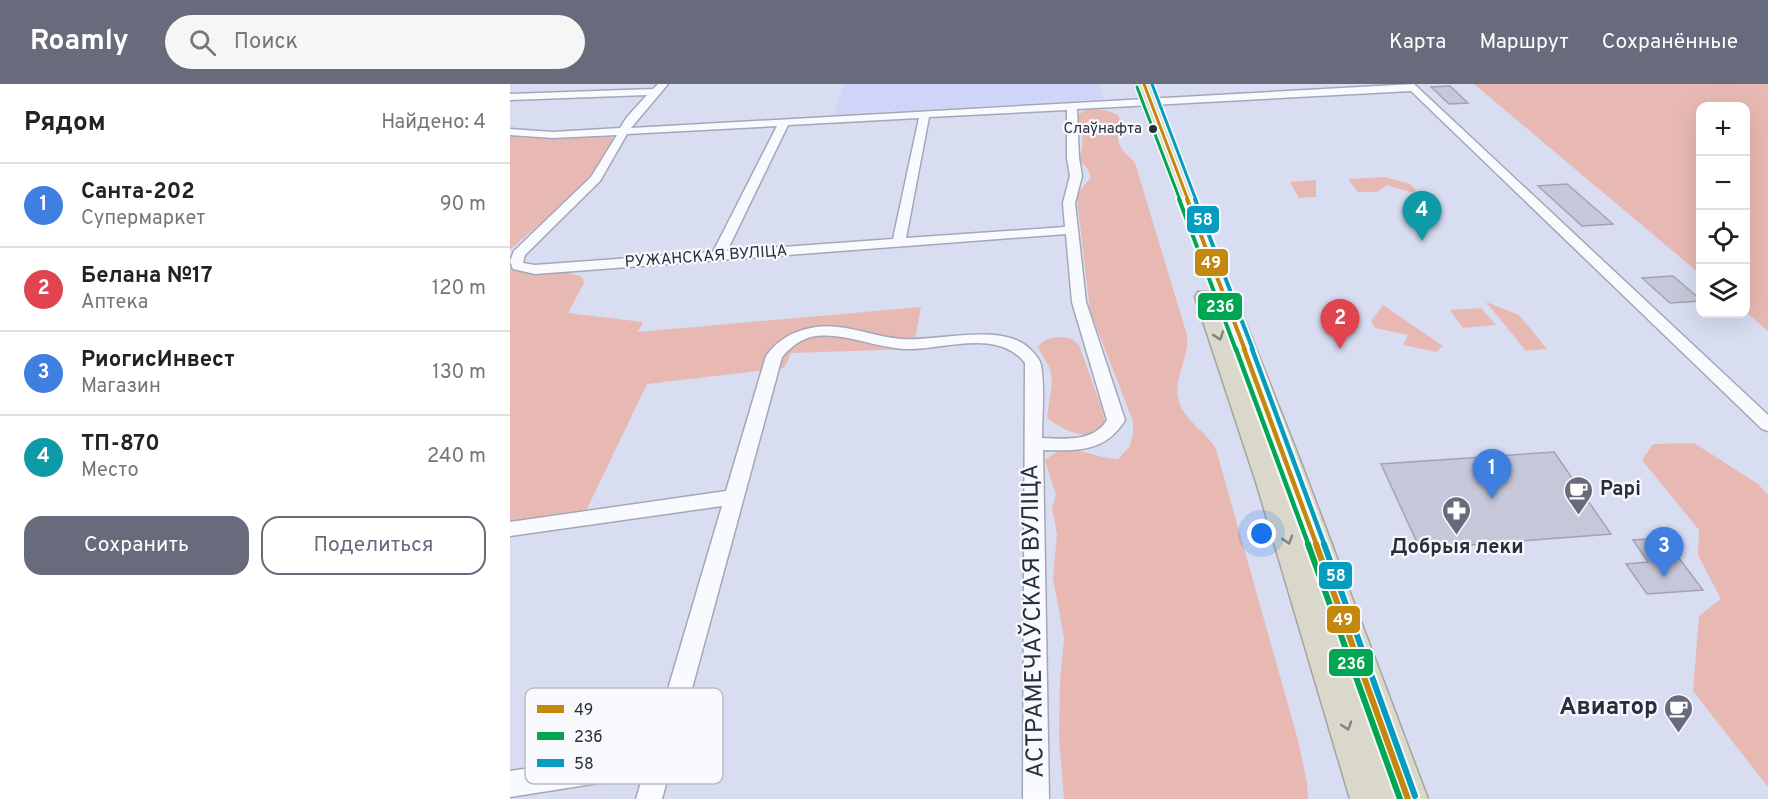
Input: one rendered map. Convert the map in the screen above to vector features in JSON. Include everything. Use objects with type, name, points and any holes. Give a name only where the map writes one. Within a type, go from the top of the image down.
[{"type":"highway","points":[[1141,93],[1270,482],[1370,799]]},
{"type":"highway","points":[[1141,93],[1282,449],[1408,799]]},
{"type":"street","points":[[510,132],[552,135],[1072,106],[1141,93],[1411,86],[1768,425]]},
{"type":"street","points":[[510,97],[660,88]]},
{"type":"street","points":[[624,131],[660,88]]},
{"type":"street","name":"АСТРАМЕЧАЎСКАЯ ВУЛІЦА","points":[[1032,444],[1077,444],[1089,441],[1103,436],[1113,427],[1116,420],[1079,302],[1069,196],[1076,176],[1073,158],[1072,106]]},
{"type":"street","points":[[899,243],[925,114]]},
{"type":"street","points":[[717,257],[784,122]]},
{"type":"street","name":"РУЖАНСКАЯ ВУЛІЦА","points":[[624,131],[596,179],[519,254],[516,262],[518,266],[523,269],[542,269],[1072,230]]},
{"type":"street","name":"АСТРАМЕЧАЎСКАЯ ВУЛІЦА","points":[[734,497],[774,356],[788,341],[799,336],[826,331],[850,332],[903,344],[979,339],[1011,342],[1029,356],[1034,372],[1032,444],[1036,799]]},
{"type":"street","points":[[510,529],[734,497],[680,688]]},
{"type":"street","points":[[510,784],[525,782]]},
{"type":"street","points":[[649,799],[653,784]]},
{"type":"shaded area","points":[[845,84],[1099,84],[1104,99],[833,115]]},
{"type":"shaded area","points":[[1474,84],[1768,84],[1768,331],[1750,315],[1750,102],[1696,102],[1696,271]]},
{"type":"shaded area","points":[[1086,110],[1105,110],[1118,115],[1120,119],[1119,144],[1135,163],[1187,335],[1186,354],[1178,381],[1178,400],[1186,415],[1216,449],[1298,740],[1308,799],[1064,799],[1059,739],[1060,680],[1064,638],[1053,578],[1057,534],[1052,507],[1056,495],[1045,461],[1053,454],[1071,450],[1118,459],[1130,446],[1133,434],[1133,421],[1090,311],[1077,199],[1079,192],[1091,177],[1087,168],[1078,160],[1083,143],[1077,115]]},
{"type":"shaded area","points":[[510,135],[528,138],[601,135],[612,137],[611,148],[588,179],[510,250]]},
{"type":"shaded area","points":[[1384,177],[1410,184],[1420,195],[1387,185],[1377,192],[1358,192],[1348,179]]},
{"type":"shaded area","points":[[1316,180],[1316,197],[1299,198],[1290,182]]},
{"type":"shaded area","points":[[510,268],[528,272],[573,274],[582,277],[584,283],[568,313],[643,322],[638,332],[921,307],[913,349],[791,353],[784,368],[647,384],[586,511],[510,522]]},
{"type":"shaded area","points":[[1486,302],[1519,315],[1547,349],[1526,351]]},
{"type":"shaded area","points":[[1383,305],[1443,346],[1436,352],[1403,345],[1408,335],[1375,328],[1371,321]]},
{"type":"shaded area","points":[[1481,308],[1496,325],[1463,328],[1450,310]]},
{"type":"shaded area","points":[[1062,337],[1072,339],[1079,345],[1102,409],[1105,423],[1093,435],[1068,431],[1047,418],[1052,382],[1050,369],[1038,347],[1046,340]]},
{"type":"shaded area","points":[[1694,443],[1758,484],[1768,495],[1768,787],[1693,691],[1699,616],[1721,599],[1698,555],[1699,530],[1642,460],[1653,444]]},
{"type":"building","points":[[1450,86],[1468,103],[1449,104],[1431,87]]},
{"type":"building","points":[[1567,184],[1613,224],[1582,226],[1538,186]]},
{"type":"building","points":[[1673,276],[1696,296],[1696,301],[1670,303],[1642,278]]},
{"type":"building","points":[[1554,452],[1611,534],[1420,549],[1381,464]]},
{"type":"building","points":[[1664,538],[1703,590],[1647,594],[1626,564],[1648,562],[1633,540]]},
{"type":"transit line","name":"49","points":[[1144,84],[1286,460],[1408,799]]},
{"type":"transit line","name":"58","points":[[1152,84],[1293,457],[1415,796]]},
{"type":"transit line","name":"23б","points":[[1137,87],[1279,463],[1400,799]]},
{"type":"place","name":"Слаўнафта","points":[[1153,129]]},
{"type":"place","name":"ТП-870","points":[[1422,241]]},
{"type":"place","name":"Белана №17","points":[[1340,349]]},
{"type":"place","name":"Санта-202","points":[[1492,499]]},
{"type":"place","name":"Papi","points":[[1579,516]]},
{"type":"place","name":"Добрыя леки","points":[[1457,536]]},
{"type":"place","name":"РиогисИнвест","points":[[1664,577]]},
{"type":"place","name":"Авиатор","points":[[1679,734]]}]
